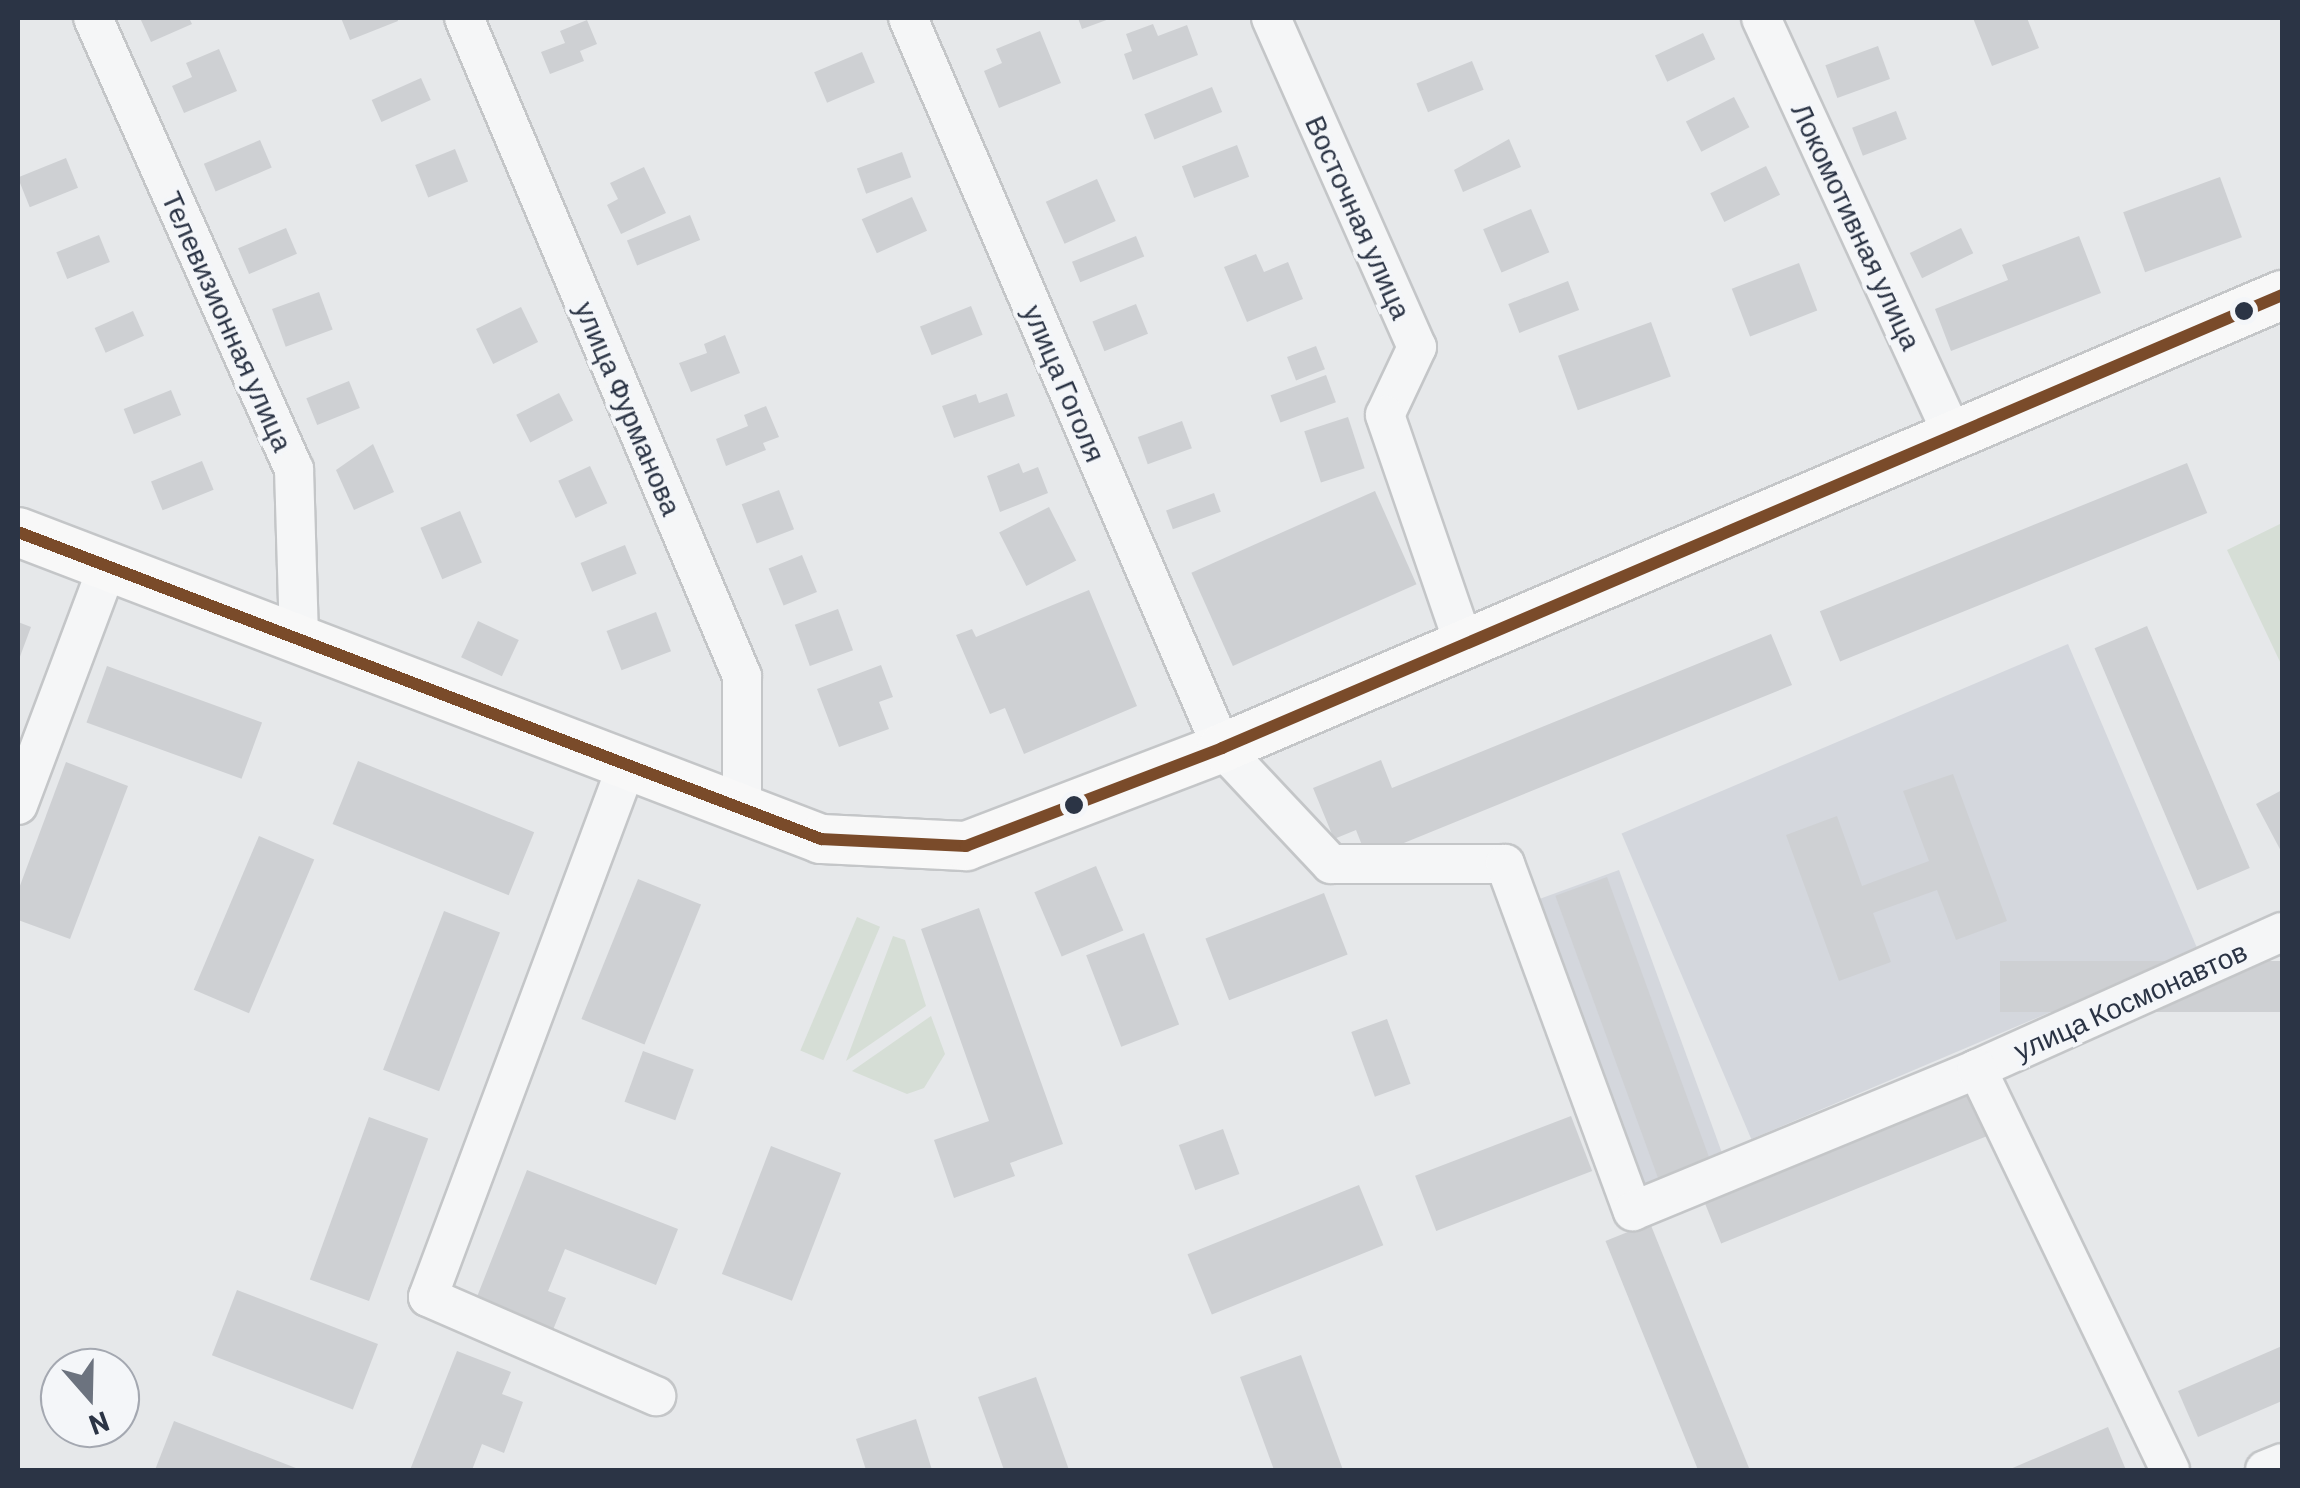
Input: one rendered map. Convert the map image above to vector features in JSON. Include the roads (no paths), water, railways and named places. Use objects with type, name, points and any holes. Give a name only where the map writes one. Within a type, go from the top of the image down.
[{"type":"main road","points":[[18,532],[821,839],[966,846],[1222,748],[1462,642],[2282,295]]},
{"type":"street","name":"Телевизионная улица","points":[[93,18],[294,469],[298,639]]},
{"type":"street","name":"улица Фурманова","points":[[464,18],[742,676],[742,809]]},
{"type":"street","name":"улица Гоголя","points":[[908,18],[1222,748]]},
{"type":"street","name":"Восточная улица","points":[[1272,18],[1417,347],[1385,415],[1462,642]]},
{"type":"street","name":"Локомотивная улица","points":[[1762,18],[1953,435]]},
{"type":"street","points":[[18,805],[108,566]]},
{"type":"street","name":"улица Космонавтов","points":[[1222,748],[1332,864],[1505,864],[1633,1210],[1977,1068],[2282,932]]},
{"type":"street","points":[[628,764],[428,1298],[656,1396]]},
{"type":"street","points":[[1977,1068],[2170,1470]]},
{"type":"street","points":[[2266,1470],[2282,1463]]}]
